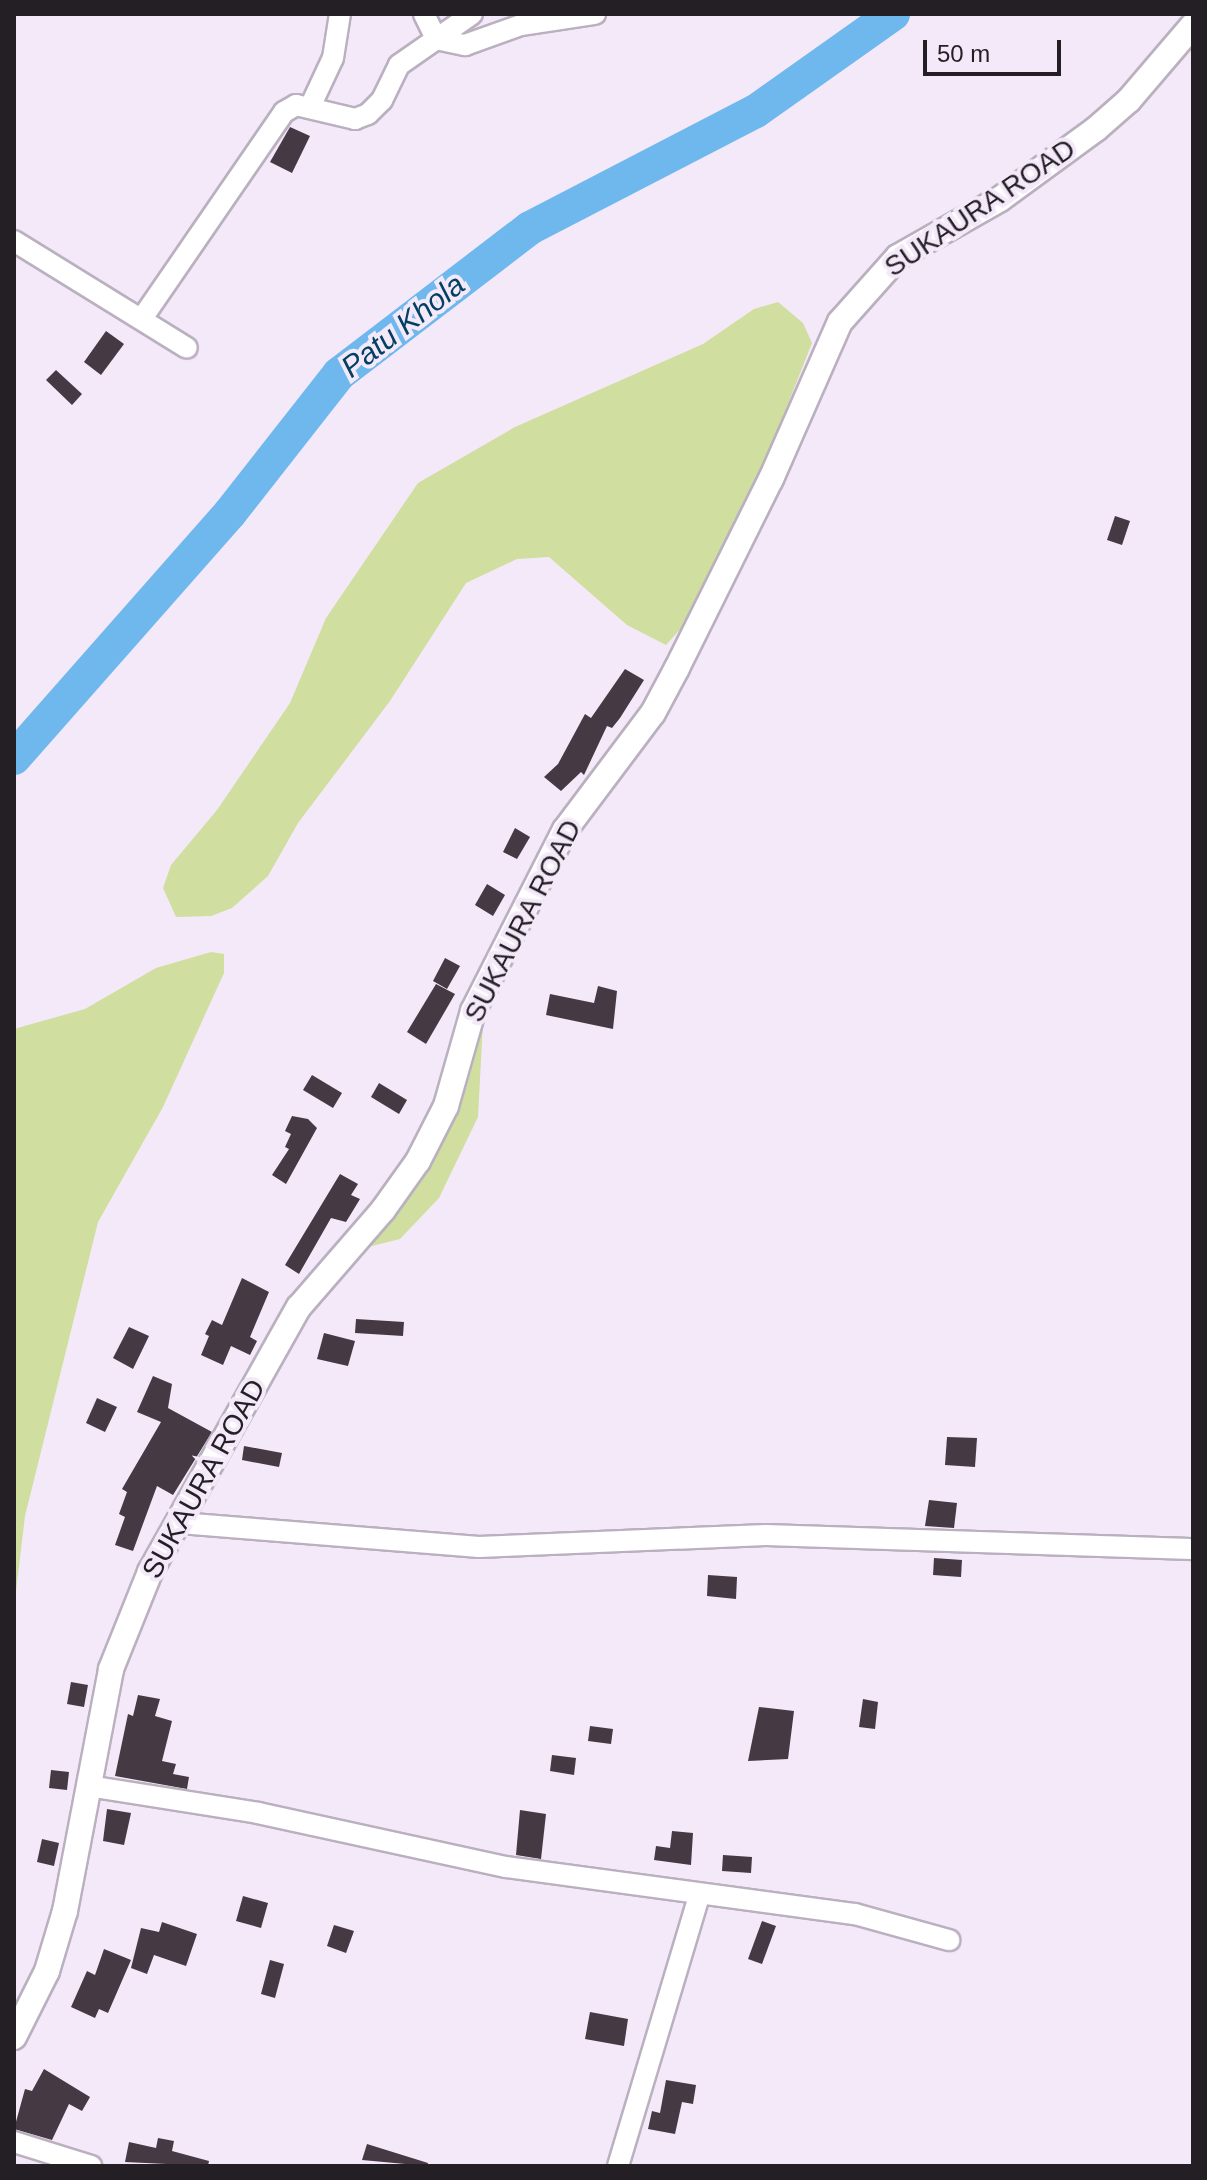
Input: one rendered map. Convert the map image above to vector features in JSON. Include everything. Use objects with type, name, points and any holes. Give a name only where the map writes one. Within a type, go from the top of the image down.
[{"type":"street","points":[[310,107],[333,58],[340,14]]},
{"type":"street","points":[[424,14],[436,39]]},
{"type":"street","points":[[143,317],[284,112],[296,105],[355,119],[368,114],[382,100],[399,65],[472,14]]},
{"type":"street","points":[[436,39],[465,45],[521,25],[595,14]]},
{"type":"street","name":"SUKAURA ROAD","points":[[14,2037],[47,1971],[65,1911],[111,1669],[150,1572],[299,1307],[383,1210],[418,1161],[446,1106],[480,997],[565,830],[653,713],[677,668],[771,479],[840,322],[898,257],[1000,199],[1096,129],[1129,100],[1193,25]]},
{"type":"street","points":[[14,241],[143,317],[187,348]]},
{"type":"street","points":[[180,1523],[479,1547],[766,1535],[1193,1549]]},
{"type":"street","points":[[88,1786],[258,1813],[506,1867],[699,1896],[855,1914],[949,1940]]},
{"type":"street","points":[[618,2166],[699,1896]]},
{"type":"street","points":[[14,2142],[91,2166]]},
{"type":"green space","points":[[778,302],[803,323],[812,343],[759,477],[691,617],[666,645],[627,625],[549,557],[517,559],[466,583],[390,701],[298,823],[268,876],[232,908],[211,916],[176,917],[163,888],[171,865],[217,810],[290,703],[326,618],[418,483],[515,427],[703,344],[754,309]]},
{"type":"green space","points":[[211,952],[224,954],[224,973],[163,1107],[98,1222],[25,1516],[14,1608],[14,1029],[85,1009],[156,968]]},
{"type":"green space","points":[[483,1022],[478,1117],[439,1198],[400,1239],[364,1248]]},
{"type":"building","points":[[290,127],[310,136],[292,173],[270,162]]},
{"type":"building","points":[[106,331],[124,344],[101,375],[84,362]]},
{"type":"building","points":[[56,370],[82,394],[72,405],[46,380]]},
{"type":"building","points":[[1115,516],[1130,521],[1122,545],[1107,540]]},
{"type":"building","points":[[625,669],[644,680],[612,728],[607,726],[584,775],[581,772],[561,791],[544,777],[558,764],[585,714],[591,718]]},
{"type":"building","points":[[515,828],[530,837],[517,859],[503,852]]},
{"type":"building","points":[[487,884],[505,895],[493,916],[475,905]]},
{"type":"building","points":[[445,958],[460,966],[447,989],[433,981]]},
{"type":"building","points":[[436,984],[455,994],[426,1044],[407,1032]]},
{"type":"building","points":[[598,986],[617,991],[613,1029],[546,1015],[550,994],[594,1003]]},
{"type":"building","points":[[312,1075],[342,1093],[333,1108],[303,1090]]},
{"type":"building","points":[[379,1083],[407,1100],[399,1114],[371,1097]]},
{"type":"building","points":[[292,1116],[308,1119],[317,1128],[286,1184],[272,1175],[289,1149],[285,1147],[291,1134],[285,1131]]},
{"type":"building","points":[[340,1174],[358,1184],[351,1195],[360,1199],[346,1222],[331,1218],[299,1274],[285,1265]]},
{"type":"building","points":[[242,1278],[269,1292],[250,1337],[257,1341],[250,1355],[231,1346],[223,1365],[201,1355],[209,1336],[205,1334],[212,1320],[222,1325]]},
{"type":"building","points":[[356,1319],[404,1322],[403,1336],[355,1333]]},
{"type":"building","points":[[129,1327],[149,1336],[133,1369],[113,1358]]},
{"type":"building","points":[[324,1333],[355,1341],[348,1366],[317,1359]]},
{"type":"building","points":[[153,1376],[172,1384],[168,1408],[212,1432],[173,1495],[157,1486],[133,1551],[115,1545],[125,1517],[119,1514],[127,1492],[122,1489],[161,1422],[137,1412]]},
{"type":"building","points":[[97,1398],[117,1407],[105,1432],[86,1423]]},
{"type":"building","points":[[947,1437],[977,1438],[975,1467],[945,1465]]},
{"type":"building","points":[[244,1446],[282,1453],[279,1467],[242,1460]]},
{"type":"building","points":[[929,1500],[957,1503],[954,1528],[925,1526]]},
{"type":"building","points":[[934,1558],[962,1560],[961,1577],[933,1575]]},
{"type":"building","points":[[708,1575],[737,1577],[736,1599],[707,1596]]},
{"type":"building","points":[[71,1682],[88,1685],[84,1707],[67,1704]]},
{"type":"building","points":[[138,1695],[160,1699],[155,1716],[172,1721],[162,1761],[176,1764],[173,1774],[189,1777],[187,1789],[115,1776],[128,1714],[133,1716]]},
{"type":"building","points":[[863,1699],[878,1702],[875,1729],[859,1727]]},
{"type":"building","points":[[759,1707],[794,1711],[788,1759],[748,1761]]},
{"type":"building","points":[[590,1726],[613,1729],[611,1744],[588,1741]]},
{"type":"building","points":[[552,1755],[576,1758],[574,1775],[550,1771]]},
{"type":"building","points":[[51,1770],[69,1772],[67,1790],[49,1788]]},
{"type":"building","points":[[107,1809],[131,1813],[124,1845],[103,1841]]},
{"type":"building","points":[[520,1810],[546,1814],[541,1859],[516,1855]]},
{"type":"building","points":[[672,1831],[693,1833],[691,1865],[654,1860],[656,1846],[670,1848]]},
{"type":"building","points":[[42,1839],[59,1843],[54,1866],[37,1862]]},
{"type":"building","points":[[723,1855],[752,1857],[751,1873],[722,1871]]},
{"type":"building","points":[[243,1896],[268,1903],[261,1928],[236,1921]]},
{"type":"building","points":[[762,1921],[776,1926],[762,1964],[748,1959]]},
{"type":"building","points":[[162,1922],[197,1934],[186,1966],[154,1955],[147,1974],[131,1968],[141,1928],[159,1932]]},
{"type":"building","points":[[334,1925],[354,1931],[346,1953],[327,1946]]},
{"type":"building","points":[[104,1949],[131,1960],[108,2013],[99,2009],[95,2018],[71,2007],[87,1971],[95,1975]]},
{"type":"building","points":[[270,1960],[284,1964],[275,1998],[261,1994]]},
{"type":"building","points":[[590,2012],[628,2019],[624,2046],[585,2039]]},
{"type":"building","points":[[44,2069],[90,2097],[82,2111],[69,2104],[52,2140],[14,2129],[25,2089],[32,2091]]},
{"type":"building","points":[[666,2080],[696,2085],[693,2104],[682,2102],[675,2134],[648,2129],[652,2111],[660,2113]]},
{"type":"building","points":[[158,2138],[174,2141],[172,2151],[209,2161],[208,2166],[125,2162],[129,2142],[156,2148]]},
{"type":"building","points":[[367,2144],[428,2163],[427,2166],[362,2160]]},
{"type":"waterway","name":"Patu Khola","points":[[14,758],[230,513],[339,374],[530,228],[756,111],[893,14]]}]
